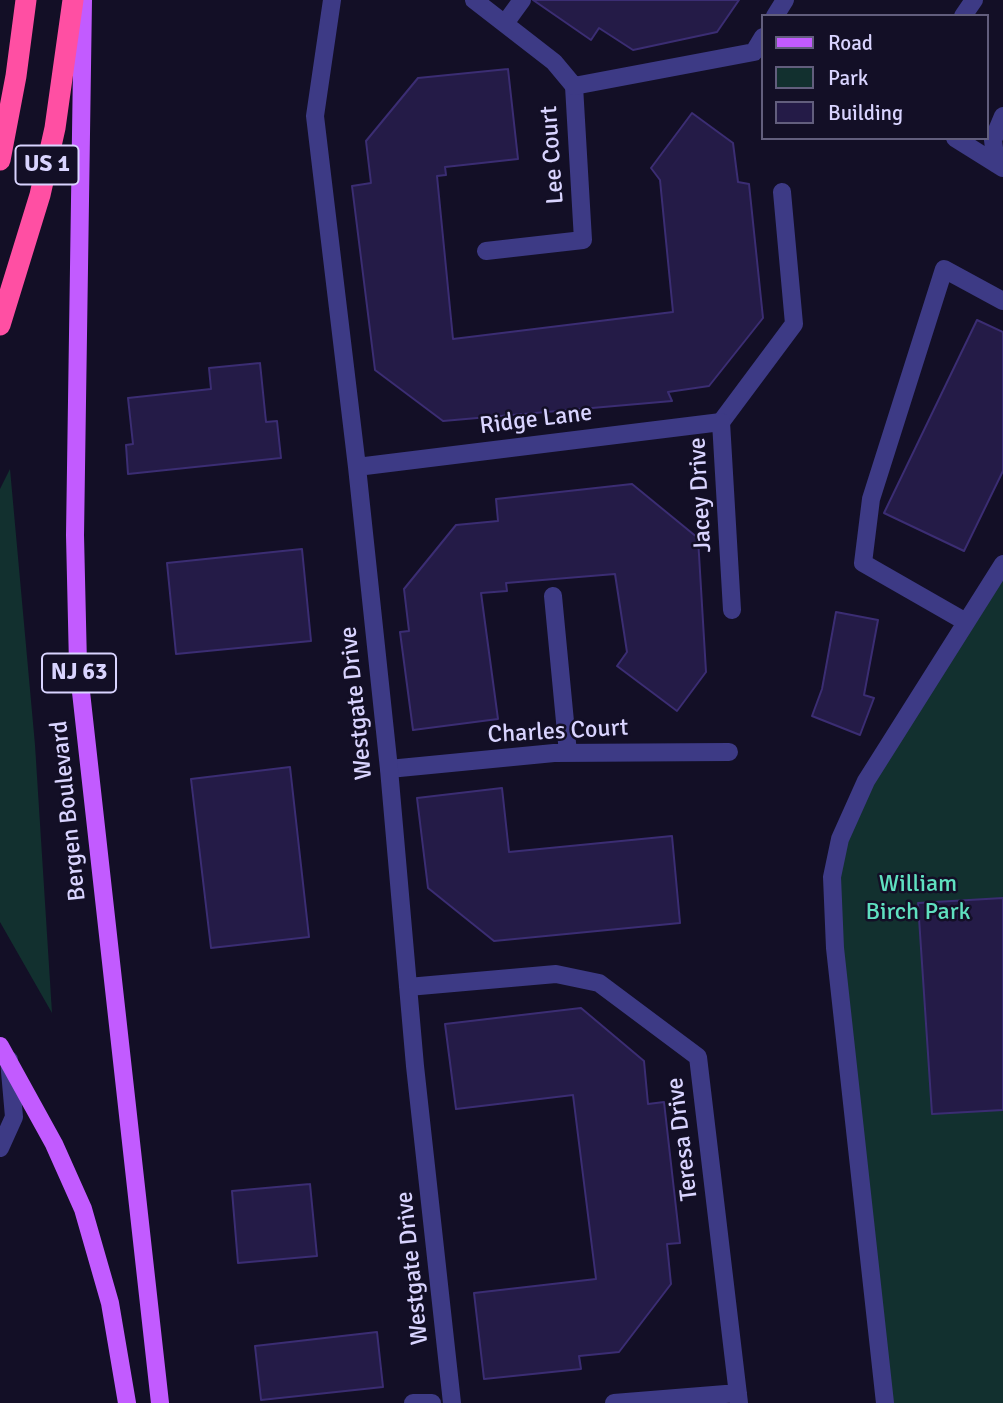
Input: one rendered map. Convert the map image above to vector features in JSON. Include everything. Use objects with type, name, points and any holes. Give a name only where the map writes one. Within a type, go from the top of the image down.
[{"type":"highway","name":"US 1","points":[[0,160],[16,76],[26,0]]},
{"type":"highway","name":"US 1","points":[[0,325],[40,195],[55,128],[73,0]]},
{"type":"main road","name":"Bergen Boulevard","points":[[83,0],[75,535],[78,664],[160,1403]]},
{"type":"main road","points":[[4,1053],[54,1144],[83,1209],[110,1303],[127,1403]]},
{"type":"street","name":"Westgate Drive","points":[[332,0],[315,116],[357,467],[452,1403]]},
{"type":"street","points":[[474,0],[506,22],[554,62],[573,86]]},
{"type":"street","points":[[506,22],[522,0]]},
{"type":"street","name":"Lee Court","points":[[486,251],[583,240],[573,86],[754,52],[762,39]]},
{"type":"street","points":[[1000,166],[993,140],[1003,116]]},
{"type":"street","points":[[958,140],[1000,166]]},
{"type":"street","name":"Jacey Drive","points":[[732,610],[721,422],[794,324],[782,192]]},
{"type":"street","points":[[966,622],[863,563],[871,499],[944,269],[1003,302]]},
{"type":"street","name":"Ridge Lane","points":[[357,467],[721,422]]},
{"type":"street","points":[[885,1403],[837,962],[832,877],[840,839],[866,781],[1003,564]]},
{"type":"street","points":[[553,596],[568,753]]},
{"type":"street","name":"Charles Court","points":[[389,769],[568,753],[729,752]]},
{"type":"street","name":"Teresa Drive","points":[[408,986],[556,974],[599,983],[698,1057],[739,1398]]},
{"type":"street","points":[[0,1148],[14,1117],[4,1053]]},
{"type":"street","points":[[614,1403],[739,1398]]},
{"type":"street","points":[[413,1403],[432,1403]]},
{"type":"green space","points":[[10,469],[35,745],[52,1013],[0,922],[0,489]]},
{"type":"green space","name":"William Birch Park","points":[[1003,564],[1003,1403],[885,1403],[835,948],[840,839]]},
{"type":"building","points":[[533,0],[739,0],[717,32],[633,50],[599,28],[591,40]]},
{"type":"building","points":[[508,69],[518,159],[445,167],[446,175],[437,176],[453,339],[673,312],[660,180],[651,168],[692,113],[733,143],[738,182],[749,184],[763,318],[709,386],[668,392],[672,401],[443,421],[375,370],[352,186],[371,183],[366,141],[418,78]]},
{"type":"building","points":[[977,320],[1003,332],[1003,471],[964,551],[884,513]]},
{"type":"building","points":[[260,363],[266,422],[277,421],[281,458],[128,474],[126,445],[133,444],[128,398],[211,389],[209,368]]},
{"type":"building","points":[[632,484],[698,538],[706,672],[677,711],[617,666],[627,652],[615,574],[506,583],[507,591],[481,593],[498,719],[413,730],[400,632],[409,631],[404,589],[456,525],[498,521],[496,499]]},
{"type":"building","points":[[302,549],[311,641],[176,654],[167,563]]},
{"type":"building","points":[[836,612],[878,620],[864,695],[874,698],[860,735],[812,716],[822,689]]},
{"type":"building","points":[[290,767],[309,937],[211,948],[191,779]]},
{"type":"building","points":[[502,788],[509,852],[672,836],[680,923],[494,941],[428,888],[417,798]]},
{"type":"building","points":[[1003,898],[1003,1110],[932,1114],[918,903]]},
{"type":"building","points":[[581,1008],[644,1061],[648,1104],[664,1102],[680,1243],[667,1244],[671,1284],[619,1352],[579,1356],[581,1369],[484,1379],[474,1293],[596,1279],[573,1095],[456,1109],[445,1024]]},
{"type":"building","points":[[310,1184],[317,1256],[238,1263],[232,1191]]},
{"type":"building","points":[[377,1332],[383,1387],[261,1400],[255,1346]]}]
